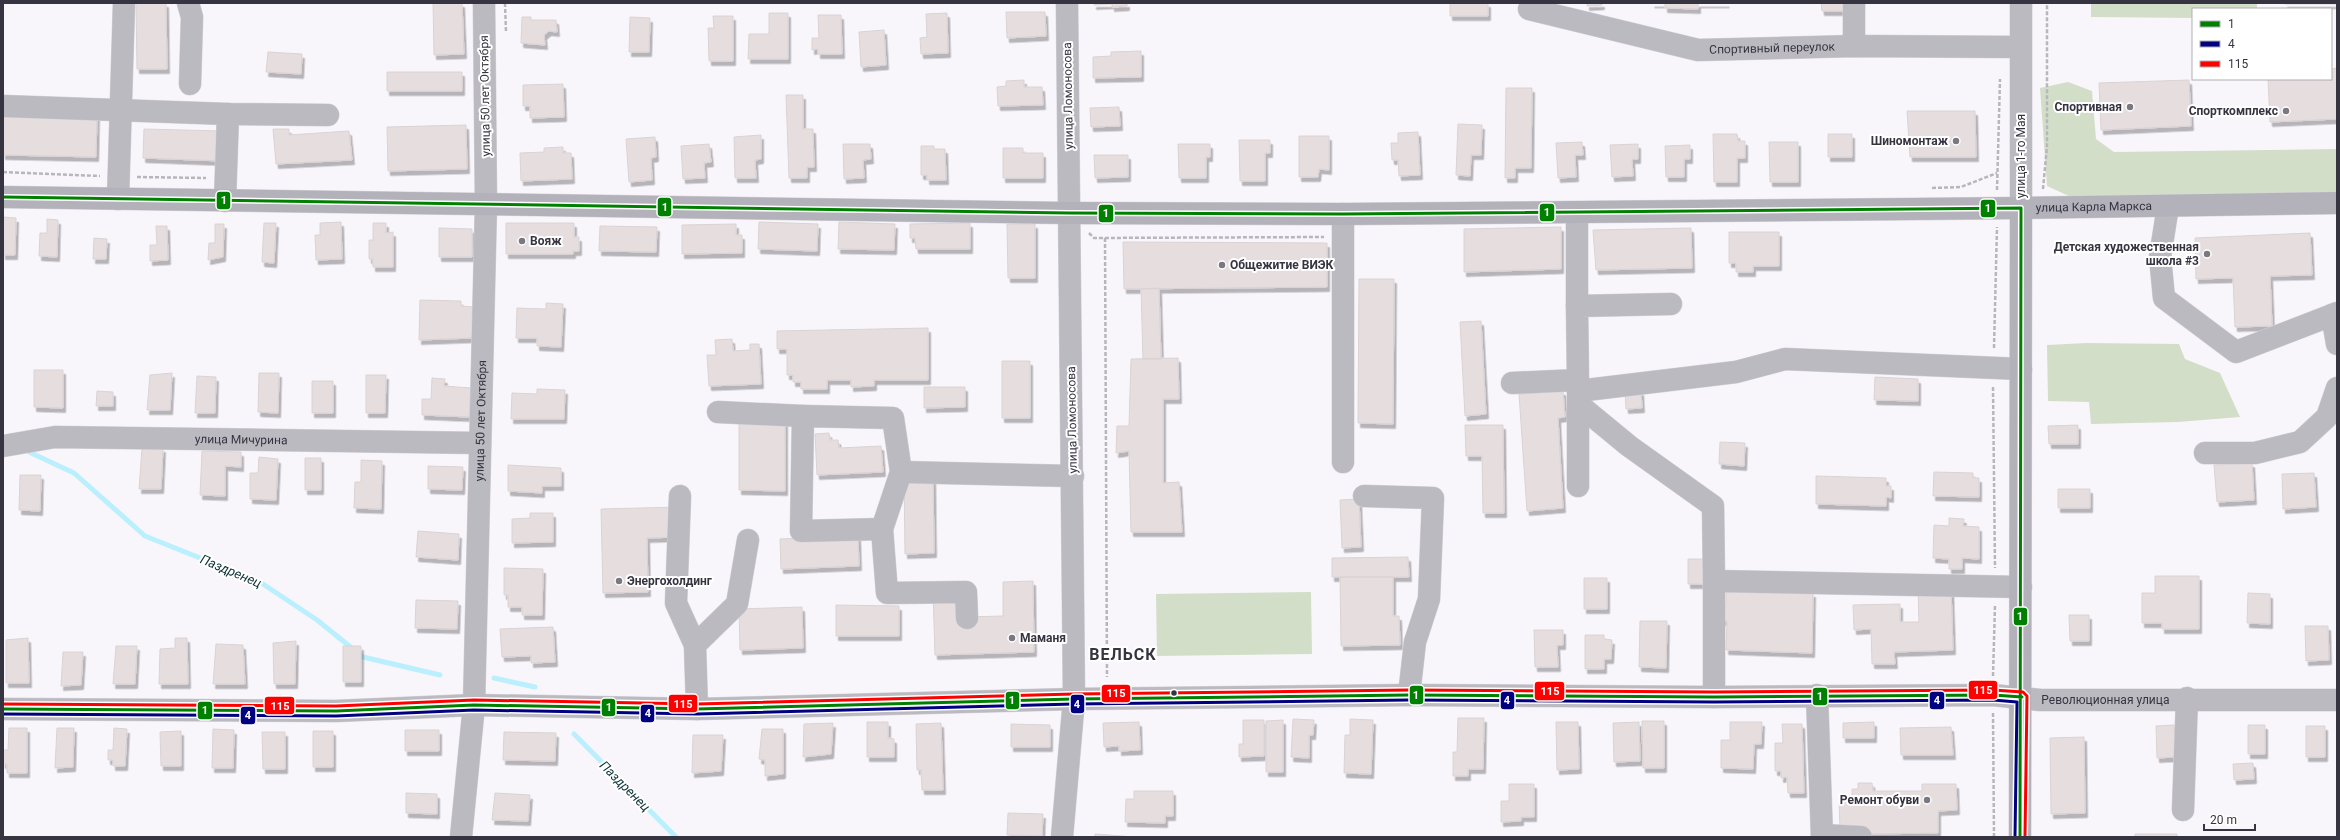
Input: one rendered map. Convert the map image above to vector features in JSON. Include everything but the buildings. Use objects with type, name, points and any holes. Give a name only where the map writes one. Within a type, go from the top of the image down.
[{"type":"main road","name":"улица Карла Маркса","points":[[3,197],[1069,213],[1343,214],[1577,213],[2337,203]]},
{"type":"main road","name":"улица 1-го Мая","points":[[2020,837],[2022,698],[2021,208]]},
{"type":"street","points":[[118,199],[124,3]]},
{"type":"street","points":[[188,3],[192,17],[190,84]]},
{"type":"street","name":"улица 50 лет Октября","points":[[461,837],[474,705],[486,204],[484,3]]},
{"type":"street","name":"улица Ломоносова","points":[[1062,837],[1074,699],[1073,476],[1067,3]]},
{"type":"street","points":[[1854,3],[1854,46]]},
{"type":"street","name":"улица 1-го Мая","points":[[2021,3],[2010,47],[2021,208]]},
{"type":"street","name":"Спортивный переулок","points":[[1529,9],[1698,50],[1854,46],[2010,47]]},
{"type":"street","points":[[3,106],[228,114],[328,115]]},
{"type":"street","points":[[225,201],[228,114]]},
{"type":"street","points":[[2168,206],[2160,257],[2164,298],[2236,352],[2334,314],[2337,344]]},
{"type":"street","points":[[1577,213],[1578,486]]},
{"type":"street","points":[[1343,214],[1343,462]]},
{"type":"street","points":[[1577,306],[1671,304]]},
{"type":"street","points":[[1512,383],[1578,392],[1736,372],[1785,359],[2021,369]]},
{"type":"street","points":[[2205,453],[2255,452],[2300,442],[2327,417],[2337,388]]},
{"type":"street","points":[[1578,392],[1629,446],[1713,506],[1714,697]]},
{"type":"street","points":[[718,412],[893,418],[901,472],[882,529],[887,593],[966,592],[967,618]]},
{"type":"street","points":[[803,416],[801,531],[882,529]]},
{"type":"street","name":"улица Мичурина","points":[[3,446],[56,437],[480,443]]},
{"type":"street","points":[[901,472],[1073,476]]},
{"type":"street","points":[[680,496],[676,603],[695,646],[697,709]]},
{"type":"street","points":[[1364,496],[1433,498],[1429,599],[1415,642],[1409,695]]},
{"type":"street","points":[[695,646],[737,604],[748,540]]},
{"type":"street","points":[[1714,581],[2021,587]]},
{"type":"street","name":"Революционная улица","points":[[3,708],[336,711],[474,705],[697,709],[1074,699],[1409,695],[1714,697],[1817,695],[1993,695],[2040,700],[2187,698],[2337,700]]},
{"type":"street","points":[[1817,695],[1822,836],[1861,837]]},
{"type":"street","points":[[2183,810],[2187,698]]},
{"type":"path","points":[[1994,837],[1993,695],[1995,587],[1993,368],[1998,208],[1997,173],[2010,47]]},
{"type":"path","points":[[1930,188],[1962,187],[1997,173]]},
{"type":"path","points":[[1105,238],[1107,677]]},
{"type":"green space","points":[[2091,3],[2257,3],[2257,8],[2192,8],[2192,18],[2091,17]]},
{"type":"green space","points":[[2068,82],[2092,91],[2096,139],[2114,152],[2337,149],[2337,192],[2071,197],[2047,186],[2040,88]]},
{"type":"green space","points":[[2087,343],[2179,344],[2185,359],[2220,373],[2240,417],[2178,422],[2091,424],[2089,402],[2048,401],[2047,345]]},
{"type":"green space","points":[[1311,592],[1312,654],[1157,656],[1156,594]]},
{"type":"waterway","name":"Паздренец","points":[[29,452],[74,473],[145,536],[260,582],[317,620],[363,657],[440,675]]},
{"type":"waterway","name":"Паздренец","points":[[494,678],[535,687]]},
{"type":"waterway","name":"Паздренец","points":[[574,734],[676,837]]},
{"type":"transit line","name":"1","points":[[3,197],[1069,213],[1343,214],[2021,208],[2020,837]]},
{"type":"transit line","name":"115","points":[[3,704],[336,706],[474,700],[697,704],[1074,694],[1409,690],[1714,692],[1993,690],[2023,692],[2027,696],[2025,837]]},
{"type":"transit line","name":"1","points":[[3,709],[336,711],[474,705],[697,709],[1074,699],[1409,695],[1714,697],[1993,695],[2022,697]]},
{"type":"transit line","name":"4","points":[[3,714],[336,716],[474,710],[697,714],[1074,704],[1409,700],[1714,702],[1993,700],[2017,702],[2015,837]]},
{"type":"place","name":"Спортивная","points":[[2130,107]]},
{"type":"place","name":"Спорткомплекс","points":[[2286,111]]},
{"type":"place","name":"Шиномонтаж","points":[[1956,141]]},
{"type":"place","name":"Вояж","points":[[522,241]]},
{"type":"place","name":"Детская художественная школа #3","points":[[2207,254]]},
{"type":"place","name":"Общежитие ВИЭК","points":[[1222,265]]},
{"type":"place","name":"Энергохолдинг","points":[[619,581]]},
{"type":"place","name":"Маманя","points":[[1012,638]]},
{"type":"place","name":"Ремонт обуви","points":[[1927,800]]},
{"type":"district","name":"ВЕЛЬСК","points":[[1123,654]]}]
